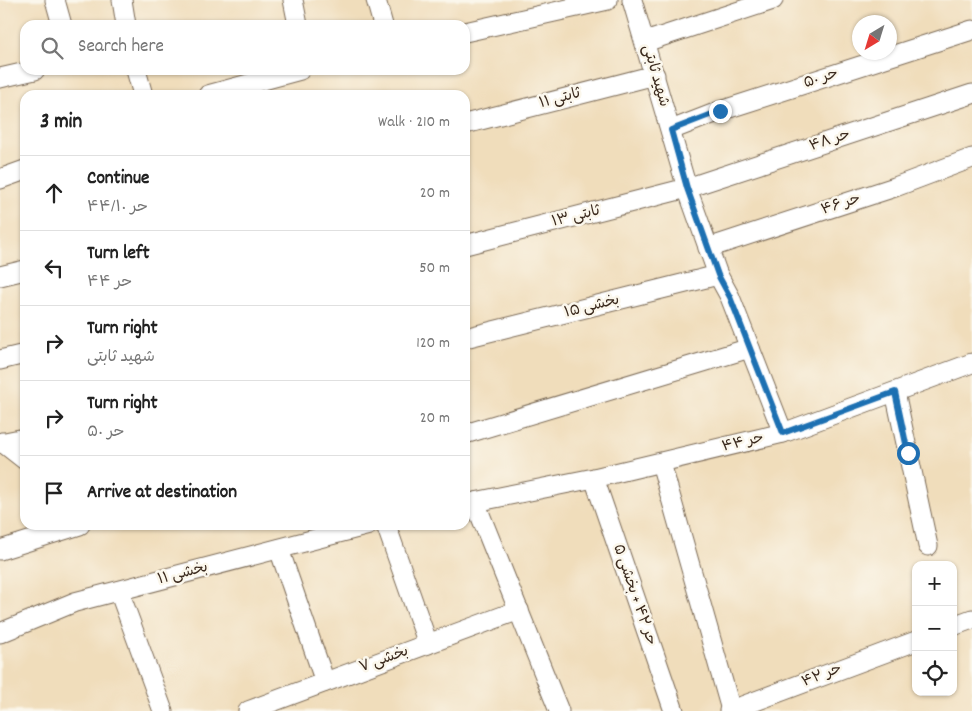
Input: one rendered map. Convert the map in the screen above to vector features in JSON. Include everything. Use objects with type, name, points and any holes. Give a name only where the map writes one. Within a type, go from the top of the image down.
[{"type":"street","points":[[56,0],[61,20]]},
{"type":"street","points":[[122,0],[125,20]]},
{"type":"street","points":[[292,0],[297,20]]},
{"type":"street","points":[[376,0],[381,20]]},
{"type":"street","points":[[470,31],[608,0]]},
{"type":"street","name":"شهید ثابتی","points":[[632,0],[687,188],[718,275],[730,297],[783,433]]},
{"type":"street","points":[[645,42],[773,0]]},
{"type":"street","name":"حر ۵۰","points":[[671,130],[720,111],[972,30]]},
{"type":"street","points":[[0,78],[20,73]]},
{"type":"street","points":[[137,75],[142,90]]},
{"type":"street","points":[[226,90],[282,75]]},
{"type":"street","name":"ثابتی ۱۱","points":[[470,123],[655,75]]},
{"type":"street","name":"حر ۴۸","points":[[687,188],[972,94]]},
{"type":"street","name":"حر ۴۶","points":[[708,248],[894,187],[972,158]]},
{"type":"street","points":[[0,179],[20,172]]},
{"type":"street","name":"ثابتی ۱۳","points":[[470,244],[687,188]]},
{"type":"street","points":[[0,276],[20,271]]},
{"type":"street","name":"بخشی ۱۵","points":[[470,337],[718,275]]},
{"type":"street","points":[[470,432],[750,348]]},
{"type":"street","points":[[0,360],[20,355]]},
{"type":"street","name":"حر ۴۴","points":[[470,503],[594,478],[783,433],[972,363]]},
{"type":"street","points":[[895,392],[928,546]]},
{"type":"street","points":[[1,443],[20,439]]},
{"type":"street","points":[[1,443],[20,456]]},
{"type":"street","points":[[660,463],[730,711]]},
{"type":"street","name":"حر ۴۲ + بخشی ۵","points":[[594,478],[674,711]]},
{"type":"street","points":[[470,503],[519,610],[559,711]]},
{"type":"street","points":[[0,550],[64,530]]},
{"type":"street","name":"بخشی ۱۱","points":[[0,633],[75,602],[350,530]]},
{"type":"street","points":[[388,530],[428,644]]},
{"type":"street","points":[[279,549],[325,682]]},
{"type":"street","points":[[119,590],[163,711]]},
{"type":"street","name":"بخشی ۷","points":[[248,711],[519,610]]},
{"type":"street","points":[[957,625],[972,619]]},
{"type":"street","name":"حر ۴۲","points":[[730,711],[912,643]]},
{"type":"route","points":[[720,111],[671,130],[687,188],[718,275],[730,297],[783,433],[895,392],[908,453]]}]
